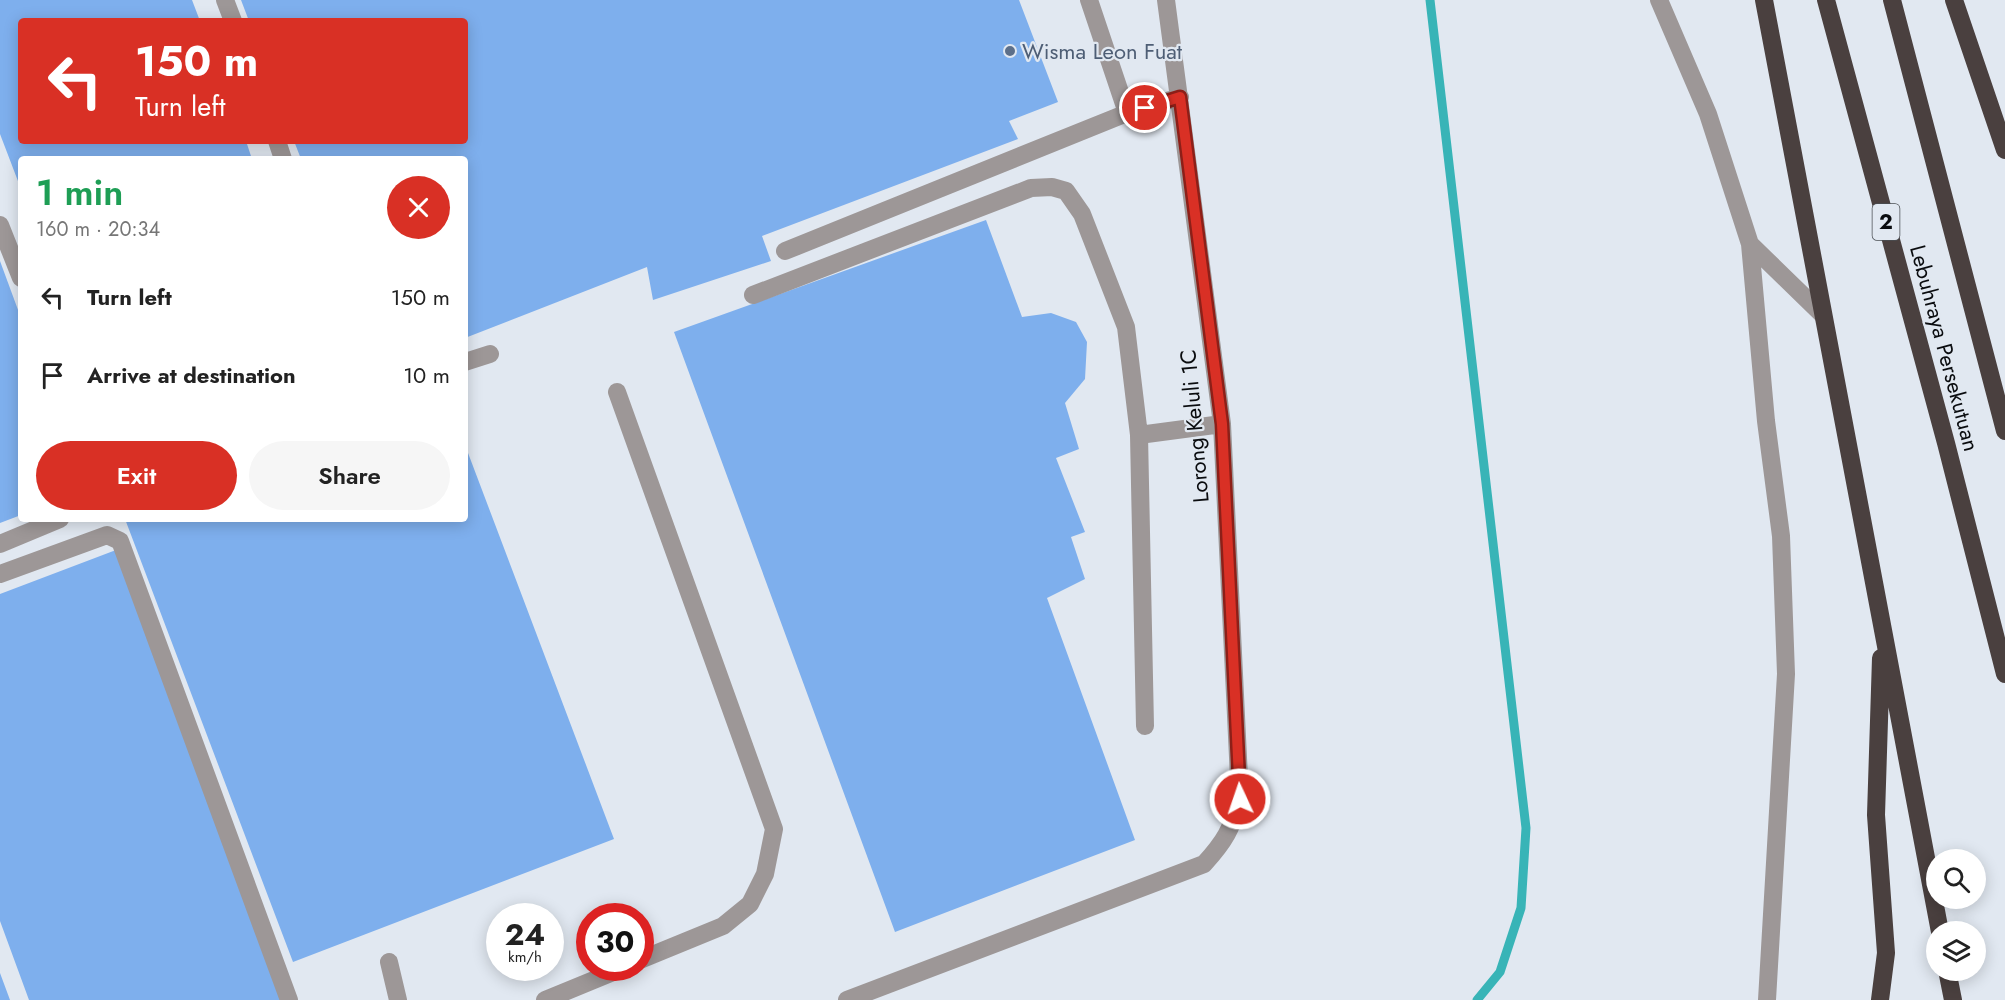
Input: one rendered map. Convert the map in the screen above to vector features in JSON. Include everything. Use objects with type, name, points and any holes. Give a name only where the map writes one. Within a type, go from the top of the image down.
[{"type":"highway","points":[[1764,0],[1938,921]]},
{"type":"highway","name":"Lebuhraya Persekutuan","points":[[1826,0],[1946,443],[2005,674]]},
{"type":"highway","name":"Lebuhraya Persekutuan","points":[[1892,0],[2005,431]]},
{"type":"highway","points":[[1954,0],[2005,150]]},
{"type":"highway","points":[[1880,1000],[1886,953],[1876,815],[1882,624]]},
{"type":"highway","points":[[1949,981],[1953,1000]]},
{"type":"street","points":[[225,0],[231,18]]},
{"type":"street","points":[[1089,0],[1127,113]]},
{"type":"street","name":"Lorong Keluli 1C","points":[[847,1000],[1204,864],[1221,845],[1232,827],[1240,799],[1222,424],[1166,0]]},
{"type":"street","points":[[1659,0],[1708,114],[1750,244],[1766,421],[1781,536],[1786,674],[1767,1000]]},
{"type":"street","points":[[785,251],[1127,113],[1180,97]]},
{"type":"street","points":[[753,295],[1031,188],[1052,187],[1066,191],[1082,214],[1126,327],[1139,435],[1145,726]]},
{"type":"street","points":[[0,225],[18,270]]},
{"type":"street","points":[[1750,244],[1823,315]]},
{"type":"street","points":[[468,361],[490,354]]},
{"type":"street","points":[[617,392],[774,829],[765,874],[750,904],[723,926],[654,954]]},
{"type":"street","points":[[1139,435],[1222,424]]},
{"type":"street","points":[[0,544],[53,522]]},
{"type":"street","points":[[0,574],[107,535],[120,541],[289,1000]]},
{"type":"street","points":[[389,962],[398,1000]]},
{"type":"street","points":[[545,1000],[591,981]]},
{"type":"building","points":[[0,0],[192,0],[199,18],[18,18],[18,144],[247,144],[251,156],[18,156],[18,181],[0,134]]},
{"type":"building","points":[[241,0],[1019,0],[1058,102],[1009,121],[1018,139],[762,236],[771,261],[653,300],[647,267],[468,337],[468,156],[300,156],[295,144],[468,144],[468,18],[248,18]]},
{"type":"building","points":[[986,220],[1022,317],[1051,313],[1076,322],[1087,342],[1085,379],[1065,403],[1079,449],[1056,458],[1085,532],[1071,537],[1085,579],[1047,598],[1135,840],[895,932],[674,332]]},
{"type":"building","points":[[0,261],[18,310],[18,516],[0,523]]},
{"type":"building","points":[[468,453],[614,839],[293,962],[126,522],[468,522]]},
{"type":"building","points":[[116,550],[282,1000],[29,1000],[0,921],[0,594]]},
{"type":"building","points":[[0,973],[10,1000],[0,1000]]},
{"type":"waterway","points":[[1430,0],[1526,828],[1521,908],[1500,972],[1477,1000]]},
{"type":"place","name":"Wisma Leon Fuat","points":[[1010,51]]},
{"type":"route","points":[[1145,108],[1180,97],[1222,424],[1240,799]]}]
